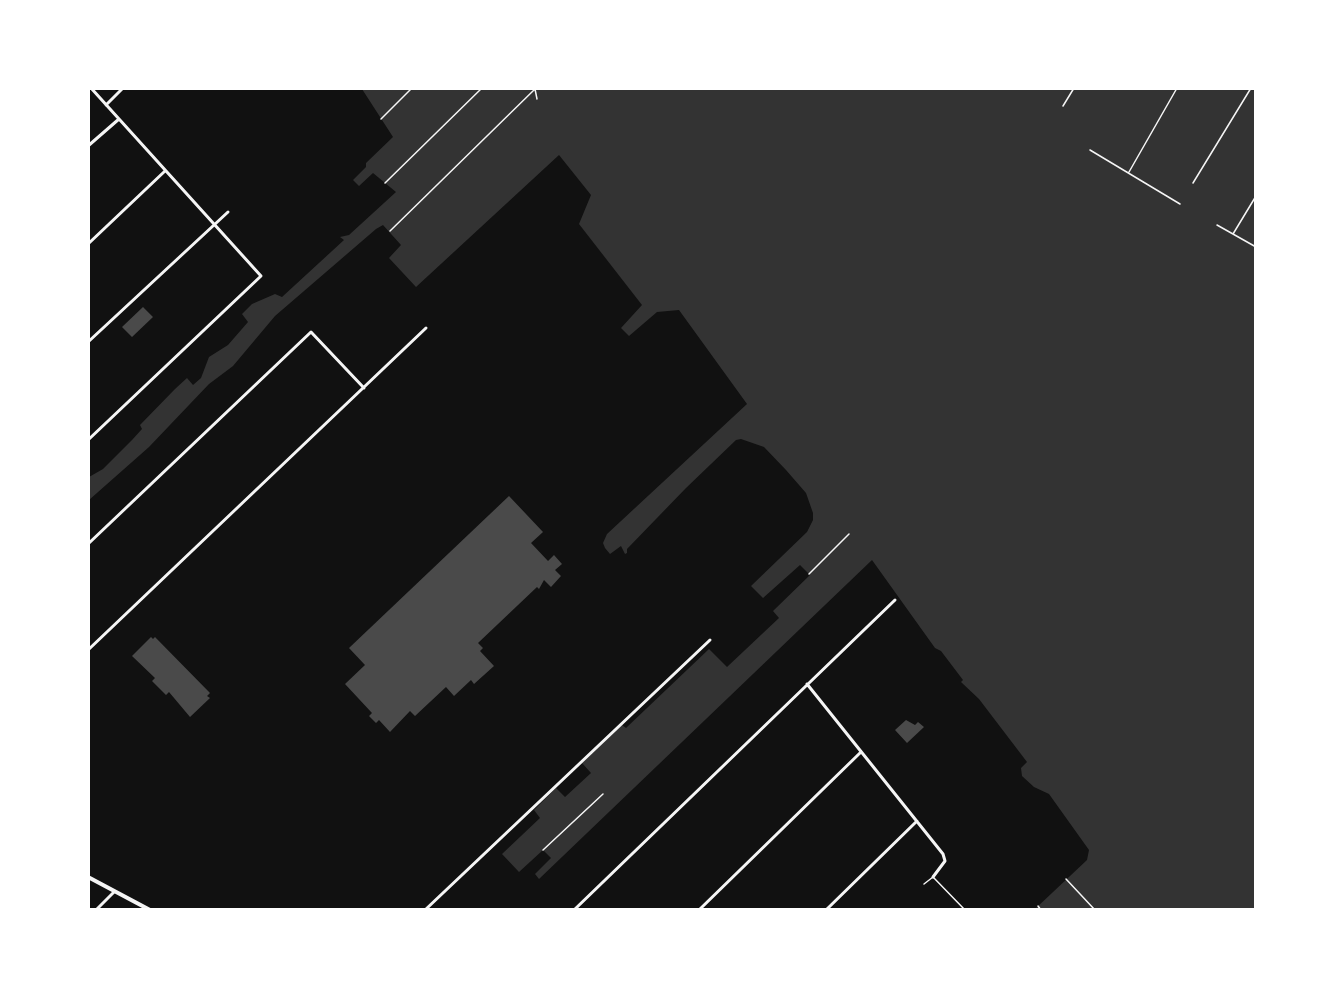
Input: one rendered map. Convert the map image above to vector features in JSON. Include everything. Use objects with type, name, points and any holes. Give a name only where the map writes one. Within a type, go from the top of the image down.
[{"type":"main road","points":[[88,877],[150,909]]},
{"type":"street","points":[[88,440],[261,276],[91,88]]},
{"type":"street","points":[[106,105],[123,88]]},
{"type":"street","points":[[88,146],[119,119]]},
{"type":"street","points":[[88,244],[165,171]]},
{"type":"street","points":[[88,342],[228,212]]},
{"type":"street","points":[[88,650],[426,328]]},
{"type":"street","points":[[88,544],[311,332],[364,388]]},
{"type":"street","points":[[574,909],[895,600]]},
{"type":"street","points":[[425,909],[710,640]]},
{"type":"street","points":[[807,684],[945,857],[943,865],[933,877]]},
{"type":"street","points":[[699,909],[861,752]]},
{"type":"street","points":[[825,909],[917,821]]},
{"type":"street","points":[[96,909],[114,892]]},
{"type":"lane","points":[[924,884],[933,877],[965,909]]},
{"type":"path","points":[[381,119],[412,88]]},
{"type":"path","points":[[385,183],[482,88]]},
{"type":"path","points":[[1063,106],[1074,88]]},
{"type":"path","points":[[1128,173],[1177,88]]},
{"type":"path","points":[[1193,183],[1251,88]]},
{"type":"path","points":[[535,89],[537,99]]},
{"type":"path","points":[[390,231],[535,89]]},
{"type":"path","points":[[1090,150],[1180,204]]},
{"type":"path","points":[[1233,234],[1256,196]]},
{"type":"path","points":[[1217,225],[1256,247]]},
{"type":"path","points":[[809,574],[849,534]]},
{"type":"path","points":[[543,850],[603,794]]},
{"type":"path","points":[[1066,879],[1095,909]]},
{"type":"path","points":[[1038,906],[1041,909]]},
{"type":"shaded area","points":[[362,89],[1255,89],[1255,909],[1035,909],[1087,860],[1089,850],[1049,794],[1034,787],[1022,776],[1021,768],[1027,762],[979,699],[961,682],[963,680],[941,651],[935,648],[872,560],[539,879],[535,874],[551,858],[543,850],[519,872],[502,854],[540,818],[534,810],[556,788],[565,797],[591,773],[582,763],[622,725],[626,728],[709,649],[727,667],[779,618],[773,611],[810,575],[800,565],[763,598],[751,586],[807,532],[813,520],[813,513],[806,493],[764,447],[741,439],[736,440],[686,488],[627,549],[627,553],[625,554],[621,546],[610,554],[605,548],[603,543],[607,534],[747,404],[679,310],[657,312],[629,336],[621,328],[642,305],[579,224],[591,195],[559,155],[416,287],[389,258],[401,245],[383,225],[376,229],[275,316],[233,366],[209,384],[149,447],[89,500],[89,477],[103,469],[132,440],[142,429],[140,425],[187,378],[193,385],[201,378],[209,357],[228,345],[248,322],[242,314],[252,304],[275,294],[282,297],[344,240],[340,237],[349,235],[396,192],[373,173],[359,186],[353,180],[366,167],[366,163],[393,137]]},
{"type":"building","points":[[143,307],[153,317],[132,337],[122,327]]},
{"type":"building","points":[[509,496],[543,532],[531,543],[548,561],[554,555],[562,564],[555,570],[561,576],[551,587],[544,580],[539,589],[537,587],[478,643],[483,648],[480,651],[494,666],[474,684],[471,680],[454,696],[446,687],[415,716],[410,711],[390,732],[379,720],[376,723],[369,716],[372,713],[345,684],[365,665],[349,648]]},
{"type":"building","points":[[151,637],[153,639],[155,637],[210,693],[207,696],[210,698],[190,717],[169,692],[166,695],[152,681],[155,678],[132,656]]},
{"type":"building","points":[[906,720],[915,725],[918,722],[924,727],[907,743],[895,730]]}]
